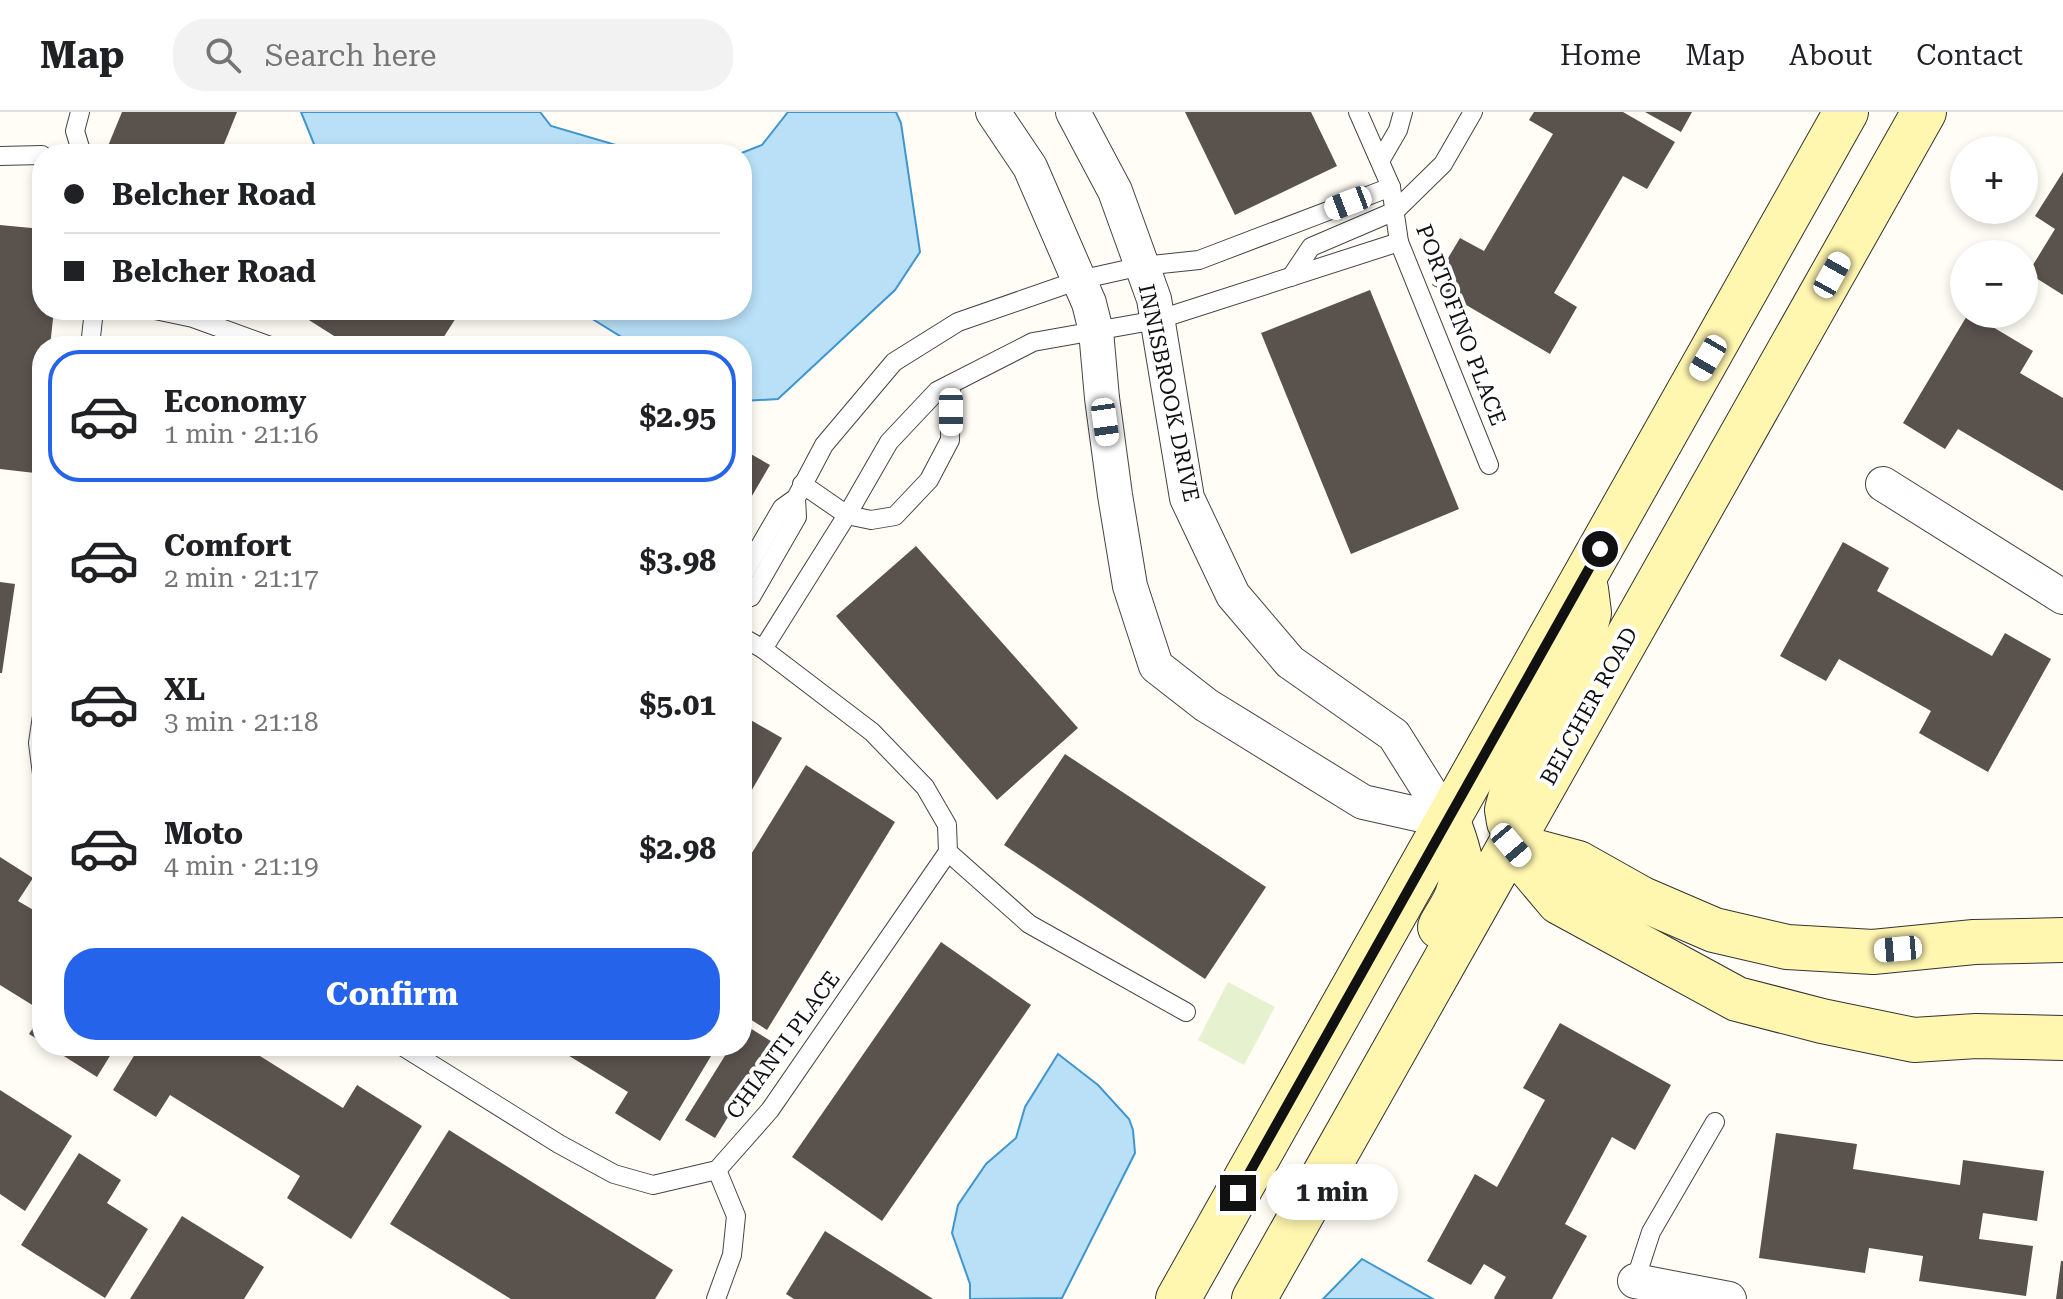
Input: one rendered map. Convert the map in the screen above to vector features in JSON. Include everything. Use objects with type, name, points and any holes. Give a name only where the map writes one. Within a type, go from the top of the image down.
[{"type":"main road","points":[[1178,1299],[1846,112]]},
{"type":"main road","name":"BELCHER ROAD","points":[[1254,1299],[1924,112]]},
{"type":"main road","points":[[1585,576],[1589,613],[1580,649],[1525,752],[1507,810],[1511,845],[1559,902],[1737,999],[1914,1040],[1976,1036],[2063,1038]]},
{"type":"main road","points":[[1372,1090],[1387,1020],[1458,895],[1461,874],[1459,853],[1448,821]]},
{"type":"main road","points":[[1511,845],[1578,863],[1642,899],[1714,930],[1787,947],[1873,952],[1974,942],[2063,940]]},
{"type":"street","points":[[993,112],[1030,167],[1089,303],[1096,331],[1102,398],[1130,586],[1156,666],[1206,705],[1363,802],[1448,821]]},
{"type":"street","name":"INNISBROOK DRIVE","points":[[1073,112],[1115,191],[1154,299],[1187,498],[1233,595],[1290,662],[1394,735],[1448,821]]},
{"type":"street","points":[[1883,484],[2063,597]]},
{"type":"street","points":[[1635,1281],[1729,1299]]},
{"type":"lane","points":[[79,144],[75,131],[80,112]]},
{"type":"lane","name":"PORTOFINO PLACE","points":[[1358,112],[1391,187],[1399,242],[1489,465]]},
{"type":"lane","points":[[1380,161],[1398,130],[1403,112]]},
{"type":"lane","points":[[1291,277],[1311,247],[1395,211],[1443,164],[1473,112]]},
{"type":"lane","points":[[0,156],[32,155]]},
{"type":"lane","points":[[752,560],[782,508],[799,491],[824,445],[894,362],[958,322],[1079,280],[1142,266],[1199,260],[1391,187]]},
{"type":"lane","points":[[1302,221],[1311,247]]},
{"type":"lane","points":[[763,649],[889,442],[937,391],[1033,342],[1157,320],[1399,242]]},
{"type":"lane","points":[[198,320],[242,336]]},
{"type":"lane","points":[[799,491],[847,515],[871,520],[895,516],[929,480],[950,440],[951,384]]},
{"type":"lane","points":[[752,595],[797,517],[799,491]]},
{"type":"lane","points":[[752,643],[872,732],[925,787],[947,825],[948,852],[1029,924],[1186,1012]]},
{"type":"lane","name":"CHIANTI PLACE","points":[[717,1170],[770,1110],[948,852]]},
{"type":"lane","points":[[418,1056],[559,1144],[614,1174],[653,1185],[717,1170],[736,1216],[732,1255],[716,1299]]},
{"type":"lane","points":[[1635,1281],[1651,1232],[1715,1122]]},
{"type":"green space","points":[[1228,982],[1275,1007],[1244,1065],[1198,1040]]},
{"type":"water","points":[[301,112],[540,112],[551,126],[612,144],[314,144]]},
{"type":"water","points":[[788,112],[896,112],[901,123],[920,252],[895,290],[778,399],[752,400],[752,336],[620,336],[594,320],[752,320],[752,149],[762,145]]},
{"type":"water","points":[[1058,1054],[1098,1085],[1129,1119],[1135,1153],[1062,1298],[970,1299],[970,1284],[952,1233],[958,1205],[986,1164],[1016,1138],[1025,1107]]},
{"type":"water","points":[[1362,1259],[1433,1299],[1323,1299]]},
{"type":"building","points":[[122,112],[237,112],[224,144],[109,144]]},
{"type":"building","points":[[1185,112],[1311,112],[1337,166],[1235,215]]},
{"type":"building","points":[[1534,112],[1623,112],[1675,142],[1647,189],[1623,176],[1554,293],[1577,307],[1550,354],[1432,285],[1460,238],[1484,251],[1553,134],[1529,120]]},
{"type":"building","points":[[1645,112],[1692,112],[1681,132]]},
{"type":"building","points":[[2063,172],[2063,295],[2038,279],[2038,257],[2055,229],[2038,218],[2038,211]]},
{"type":"building","points":[[0,225],[32,228],[32,320],[53,320],[51,336],[32,336],[32,473],[0,469]]},
{"type":"building","points":[[1370,290],[1459,509],[1351,554],[1261,333]]},
{"type":"building","points":[[309,320],[455,320],[444,336],[334,336]]},
{"type":"building","points":[[1960,328],[1994,328],[2033,351],[2020,373],[2063,398],[2063,491],[1958,429],[1945,449],[1903,423]]},
{"type":"building","points":[[752,455],[770,465],[752,496]]},
{"type":"building","points":[[1843,542],[1889,568],[1877,591],[1992,656],[2005,633],[2051,659],[1988,772],[1919,733],[1931,711],[1839,659],[1826,681],[1780,656]]},
{"type":"building","points":[[916,546],[1078,728],[997,800],[836,616]]},
{"type":"building","points":[[0,582],[15,584],[2,673],[0,673]]},
{"type":"building","points":[[752,721],[782,738],[752,790]]},
{"type":"building","points":[[1065,754],[1266,887],[1205,979],[1004,845]]},
{"type":"building","points":[[806,765],[895,822],[767,1030],[752,1020],[752,853]]},
{"type":"building","points":[[0,857],[32,877],[18,901],[32,909],[32,1005],[0,985]]},
{"type":"building","points":[[941,942],[1031,1005],[882,1221],[792,1157]]},
{"type":"building","points":[[1560,1023],[1671,1085],[1635,1150],[1612,1137],[1565,1224],[1587,1236],[1552,1299],[1495,1299],[1506,1277],[1484,1264],[1471,1285],[1427,1261],[1475,1174],[1497,1187],[1545,1100],[1523,1088]]},
{"type":"building","points":[[752,1029],[774,1043],[715,1138],[685,1120],[725,1056],[752,1056]]},
{"type":"building","points":[[64,1056],[110,1056],[97,1077]]},
{"type":"building","points":[[134,1056],[260,1056],[343,1108],[357,1085],[422,1126],[351,1239],[287,1198],[300,1176],[170,1095],[156,1117],[113,1090]]},
{"type":"building","points":[[569,1056],[711,1056],[660,1141],[615,1113],[628,1092]]},
{"type":"building","points":[[0,1090],[72,1136],[25,1211],[0,1194]]},
{"type":"building","points":[[449,1130],[673,1270],[655,1299],[511,1299],[390,1224]]},
{"type":"building","points":[[1776,1133],[1857,1144],[1853,1169],[1960,1185],[1963,1160],[2044,1171],[2037,1221],[1983,1213],[1979,1239],[2033,1246],[2026,1296],[1919,1281],[1923,1256],[1869,1248],[1865,1273],[1759,1258]]},
{"type":"building","points":[[79,1153],[121,1180],[107,1203],[148,1229],[105,1298],[21,1245]]},
{"type":"building","points":[[182,1216],[264,1267],[244,1299],[130,1299]]},
{"type":"building","points":[[825,1231],[933,1299],[794,1299],[786,1294]]},
{"type":"building","points":[[2061,1261],[2063,1299],[2056,1299]]},
{"type":"route","points":[[1238,1193],[1600,549]]}]
